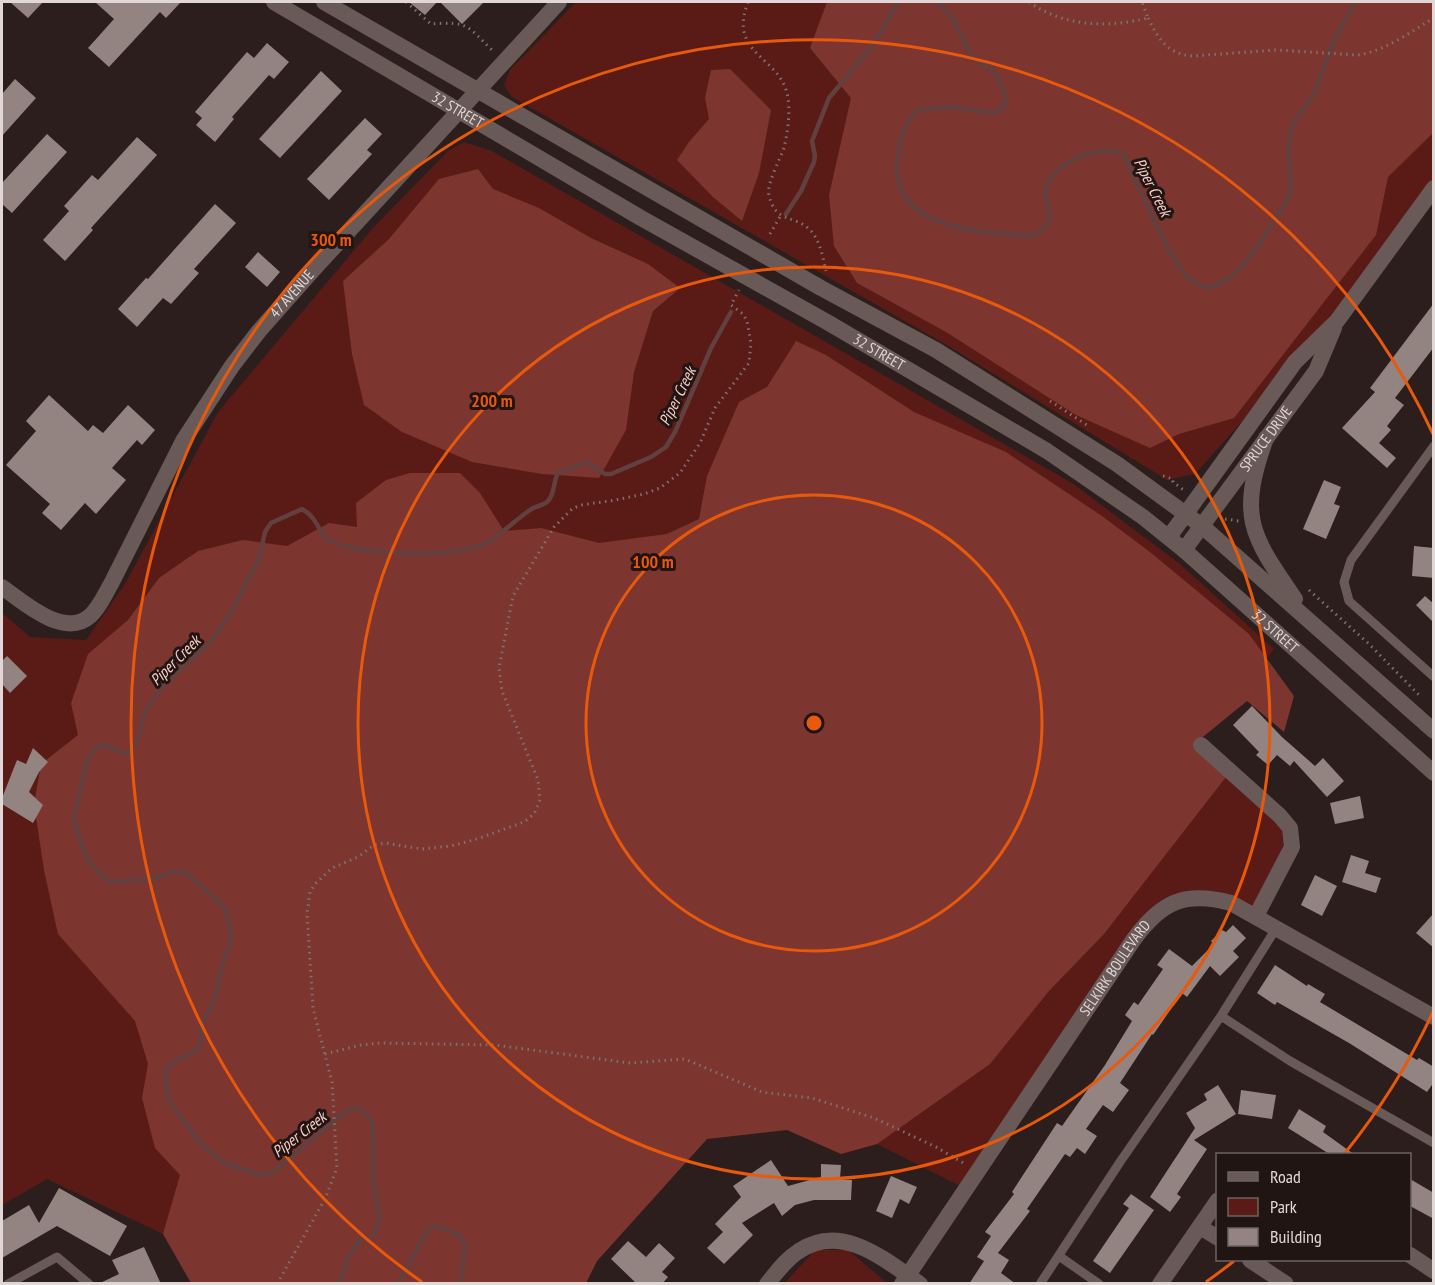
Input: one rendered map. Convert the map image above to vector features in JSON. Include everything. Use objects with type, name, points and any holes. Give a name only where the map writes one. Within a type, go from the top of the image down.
[{"type":"street","name":"32 STREET","points":[[274,2],[641,218],[827,322],[1047,451],[1096,483],[1169,537],[1284,637],[1434,773]]},
{"type":"street","name":"32 STREET","points":[[324,2],[821,288],[936,351],[1117,464],[1202,525],[1434,731]]},
{"type":"street","name":"47 AVENUE","points":[[2,587],[54,620],[63,623],[77,622],[89,616],[99,606],[183,441],[232,366],[300,285],[559,2]]},
{"type":"street","name":"SPRUCE DRIVE","points":[[1169,537],[1295,362],[1337,321],[1434,188]]},
{"type":"street","name":"SPRUCE DRIVE","points":[[1184,550],[1316,371],[1337,321]]},
{"type":"street","points":[[1266,438],[1251,485],[1251,520],[1267,559],[1309,619]]},
{"type":"street","points":[[1201,745],[1280,816],[1290,828],[1292,841],[1290,852],[1256,916]]},
{"type":"street","name":"SELKIRK BOULEVARD","points":[[910,1281],[977,1172],[1092,1000],[1151,918],[1171,904],[1198,897],[1231,903],[1434,1017]]},
{"type":"street","points":[[1160,1284],[1216,1203]]},
{"type":"street","points":[[1200,1227],[1216,1237]]},
{"type":"street","points":[[767,1284],[799,1251],[810,1245],[834,1240],[858,1245],[910,1281]]},
{"type":"street","points":[[1411,1256],[1434,1272],[1428,1284]]},
{"type":"street","points":[[1252,1261],[1286,1284]]},
{"type":"lane","points":[[1434,446],[1351,560],[1344,582],[1349,601],[1434,677]]},
{"type":"lane","points":[[1040,1284],[1120,1162],[1221,1016],[1277,927]]},
{"type":"lane","points":[[1221,1016],[1290,1061],[1434,1143]]},
{"type":"lane","points":[[1059,1256],[1099,1284]]},
{"type":"lane","points":[[8,1284],[57,1257],[89,1284]]},
{"type":"path","points":[[406,2],[431,24],[454,22],[466,25],[493,52]]},
{"type":"path","points":[[748,2],[743,22],[747,41],[779,76],[787,92],[789,107],[784,146],[768,193],[773,208],[810,229],[819,245],[826,272]]},
{"type":"path","points":[[1029,2],[1064,19],[1085,24],[1130,22],[1148,18]]},
{"type":"path","points":[[1142,2],[1148,18],[1164,45],[1185,56],[1264,50],[1358,55],[1375,51],[1434,18]]},
{"type":"path","points":[[770,234],[782,215]]},
{"type":"path","points":[[277,1284],[330,1188],[337,1168],[332,1082],[314,1008],[308,913],[310,892],[332,868],[358,857],[374,845],[385,843],[422,849],[451,846],[524,822],[534,814],[540,800],[538,780],[502,691],[500,679],[500,657],[513,596],[554,527],[572,509],[581,505],[616,500],[652,491],[669,483],[680,472],[700,443],[715,408],[748,363],[751,343],[747,321],[743,314],[731,305],[742,286]]},
{"type":"path","points":[[1217,517],[1242,521]]},
{"type":"path","points":[[1304,586],[1370,645],[1423,699]]},
{"type":"path","points":[[325,1054],[380,1043],[495,1045],[630,1063],[685,1059],[762,1092],[812,1098],[874,1118],[936,1147],[977,1172]]},
{"type":"green space","points":[[576,2],[1433,2],[1433,188],[1295,362],[1195,474],[1167,480],[945,344],[512,97],[504,85],[510,70]]},
{"type":"green space","points":[[464,142],[492,151],[1072,483],[1180,564],[1274,649],[1198,741],[1290,828],[1256,916],[1231,903],[1161,910],[966,1189],[877,1144],[841,1154],[787,1130],[707,1139],[597,1261],[586,1283],[191,1283],[163,1234],[47,1179],[2,1205],[2,613],[30,637],[86,640],[125,584],[218,412],[372,229],[448,151]]},
{"type":"green space","points":[[815,1250],[848,1250],[887,1283],[784,1284]]},
{"type":"shaded area","points":[[827,2],[1433,2],[1433,133],[1388,177],[1376,235],[1234,418],[1179,434],[1150,448],[1076,415],[946,332],[857,283],[834,246],[829,195],[851,98],[810,48]]},
{"type":"shaded area","points":[[730,69],[771,110],[759,173],[742,221],[713,197],[677,160],[709,119],[705,98],[711,70]]},
{"type":"shaded area","points":[[478,169],[493,189],[539,208],[591,238],[648,264],[680,288],[653,311],[634,372],[626,430],[599,478],[542,474],[472,462],[402,432],[364,405],[352,354],[343,281],[389,239],[439,179]]},
{"type":"shaded area","points":[[796,341],[826,355],[914,412],[1006,452],[1102,516],[1150,552],[1249,634],[1294,696],[1284,732],[1247,701],[1198,741],[1226,777],[1104,934],[1049,991],[990,1064],[877,1144],[841,1154],[787,1130],[707,1139],[597,1261],[586,1283],[191,1283],[163,1234],[180,1175],[155,1148],[142,1098],[148,1064],[135,1021],[58,934],[44,870],[34,804],[41,764],[78,735],[71,703],[88,654],[128,620],[159,578],[198,551],[243,540],[287,546],[329,523],[357,527],[356,503],[386,480],[410,473],[460,473],[480,493],[504,531],[541,528],[599,543],[667,534],[699,519],[707,476],[739,402],[767,387]]},
{"type":"building","points":[[10,2],[43,2],[28,18]]},
{"type":"building","points":[[95,2],[181,2],[166,18],[160,12],[109,67],[88,48],[114,19]]},
{"type":"building","points":[[409,2],[437,2],[425,15]]},
{"type":"building","points":[[440,2],[484,2],[462,24]]},
{"type":"building","points":[[267,43],[289,62],[274,79],[269,75],[232,117],[234,119],[215,142],[196,125],[202,118],[195,112],[247,52],[254,58]]},
{"type":"building","points":[[321,71],[342,91],[280,158],[259,139]]},
{"type":"building","points":[[15,79],[36,98],[2,136],[2,94]]},
{"type":"building","points":[[365,118],[382,134],[367,150],[372,154],[329,200],[307,179]]},
{"type":"building","points":[[47,134],[67,152],[12,213],[2,204],[2,183]]},
{"type":"building","points":[[137,137],[157,155],[91,228],[93,230],[65,261],[43,240],[69,211],[64,206],[92,175],[98,180]]},
{"type":"building","points":[[215,204],[236,223],[194,269],[199,273],[171,304],[163,298],[137,327],[118,309]]},
{"type":"building","points":[[258,252],[280,272],[267,287],[245,267]]},
{"type":"building","points":[[1434,303],[1434,347],[1395,398],[1404,405],[1387,426],[1391,430],[1379,443],[1396,458],[1387,468],[1342,428],[1375,392],[1370,388]]},
{"type":"building","points":[[49,395],[88,431],[93,425],[103,433],[128,405],[155,430],[142,445],[137,440],[112,468],[126,480],[96,514],[85,503],[61,530],[42,513],[50,504],[6,465],[36,431],[26,421]]},
{"type":"building","points":[[1324,480],[1341,487],[1334,504],[1340,506],[1326,539],[1303,529]]},
{"type":"building","points":[[1414,546],[1434,548],[1434,578],[1412,576]]},
{"type":"building","points":[[1425,596],[1434,604],[1434,623],[1416,605]]},
{"type":"building","points":[[7,656],[27,676],[10,693],[2,684],[2,661]]},
{"type":"building","points":[[1252,706],[1315,766],[1323,758],[1344,781],[1327,797],[1294,761],[1290,766],[1277,755],[1268,765],[1256,755],[1259,752],[1233,725]]},
{"type":"building","points":[[33,748],[48,762],[39,772],[29,792],[43,805],[33,823],[2,804],[2,798],[17,760],[26,764]]},
{"type":"building","points":[[1360,796],[1364,818],[1335,824],[1330,803]]},
{"type":"building","points":[[1351,855],[1369,861],[1365,873],[1381,878],[1376,893],[1342,882]]},
{"type":"building","points":[[1315,875],[1337,886],[1322,916],[1301,905]]},
{"type":"building","points":[[1434,913],[1434,948],[1416,933]]},
{"type":"building","points":[[1233,925],[1246,938],[1233,951],[1239,957],[1220,976],[1210,966],[1187,997],[1182,993],[1120,1083],[1129,1090],[1113,1112],[1103,1105],[1086,1129],[1097,1136],[1085,1154],[1077,1148],[1070,1157],[1065,1154],[1027,1209],[1030,1211],[998,1253],[1009,1260],[1001,1273],[1016,1284],[969,1284],[984,1261],[977,1257],[991,1236],[985,1232],[1014,1194],[1012,1192],[1057,1123],[1062,1126],[1105,1065],[1132,1021],[1125,1015],[1134,1002],[1138,1005],[1163,969],[1157,965],[1169,949],[1192,966],[1214,944],[1211,941],[1222,930],[1226,932]]},
{"type":"building","points":[[1275,965],[1307,986],[1308,984],[1325,994],[1320,1002],[1417,1060],[1419,1058],[1434,1067],[1434,1082],[1427,1092],[1349,1043],[1277,1002],[1275,1005],[1257,993]]},
{"type":"building","points":[[1218,1085],[1236,1114],[1194,1140],[1207,1149],[1177,1194],[1181,1197],[1170,1212],[1150,1197],[1195,1128],[1186,1113],[1207,1100],[1204,1094]]},
{"type":"building","points":[[1241,1090],[1276,1095],[1272,1119],[1238,1114]]},
{"type":"building","points":[[1299,1109],[1326,1126],[1323,1132],[1352,1153],[1328,1153],[1288,1128]]},
{"type":"building","points":[[771,1160],[788,1186],[821,1177],[821,1164],[841,1165],[840,1179],[852,1180],[851,1200],[814,1200],[795,1205],[782,1216],[774,1203],[742,1223],[753,1235],[724,1264],[707,1248],[723,1232],[715,1224],[741,1197],[733,1186]]},
{"type":"building","points":[[891,1176],[917,1187],[909,1204],[900,1199],[892,1218],[876,1211]]},
{"type":"building","points":[[1411,1180],[1434,1193],[1434,1219],[1411,1207]]},
{"type":"building","points":[[59,1188],[127,1226],[110,1256],[57,1226],[2,1258],[2,1221],[29,1205],[39,1223]]},
{"type":"building","points":[[1131,1194],[1154,1210],[1110,1273],[1093,1261],[1129,1208],[1123,1204]]},
{"type":"building","points":[[628,1241],[646,1257],[659,1243],[675,1258],[662,1272],[668,1277],[662,1284],[637,1284],[611,1259]]},
{"type":"building","points":[[144,1247],[161,1284],[98,1284],[119,1274],[112,1260]]},
{"type":"waterway","name":"Piper Creek","points":[[786,214],[801,191],[814,162],[812,141],[829,98],[873,45],[898,2]]},
{"type":"waterway","name":"Piper Creek","points":[[939,2],[952,18],[973,58],[993,71],[1004,91],[1006,103],[998,112],[948,107],[922,109],[916,112],[906,126],[899,148],[897,175],[904,196],[919,211],[938,221],[985,232],[1032,236],[1048,223],[1050,217],[1045,191],[1052,176],[1060,168],[1080,156],[1114,151],[1123,154],[1167,247],[1183,272],[1193,282],[1210,288],[1230,278],[1242,266],[1261,242],[1286,202],[1291,188],[1288,145],[1293,124],[1315,92],[1333,42],[1355,2]]},
{"type":"waterway","name":"Piper Creek","points":[[340,1284],[347,1259],[359,1241],[370,1238],[374,1234],[379,1221],[373,1177],[372,1122],[362,1109],[353,1108],[345,1112],[272,1173],[260,1175],[224,1163],[201,1144],[168,1100],[165,1070],[169,1065],[198,1049],[200,1044],[201,1025],[214,1002],[224,959],[232,937],[225,909],[183,872],[171,872],[153,879],[109,882],[89,862],[74,819],[87,760],[97,747],[105,745],[123,753],[129,753],[138,740],[145,712],[165,683],[210,643],[230,614],[259,559],[265,532],[271,523],[302,509],[312,517],[328,540],[366,550],[387,552],[432,553],[471,548],[486,543],[532,509],[547,502],[558,473],[588,462],[605,474],[611,474],[651,457],[666,447],[675,432],[711,348],[731,312]]},
{"type":"waterway","name":"Piper Creek","points":[[398,1284],[428,1229],[432,1227],[439,1227],[459,1235],[465,1244],[461,1284]]}]
